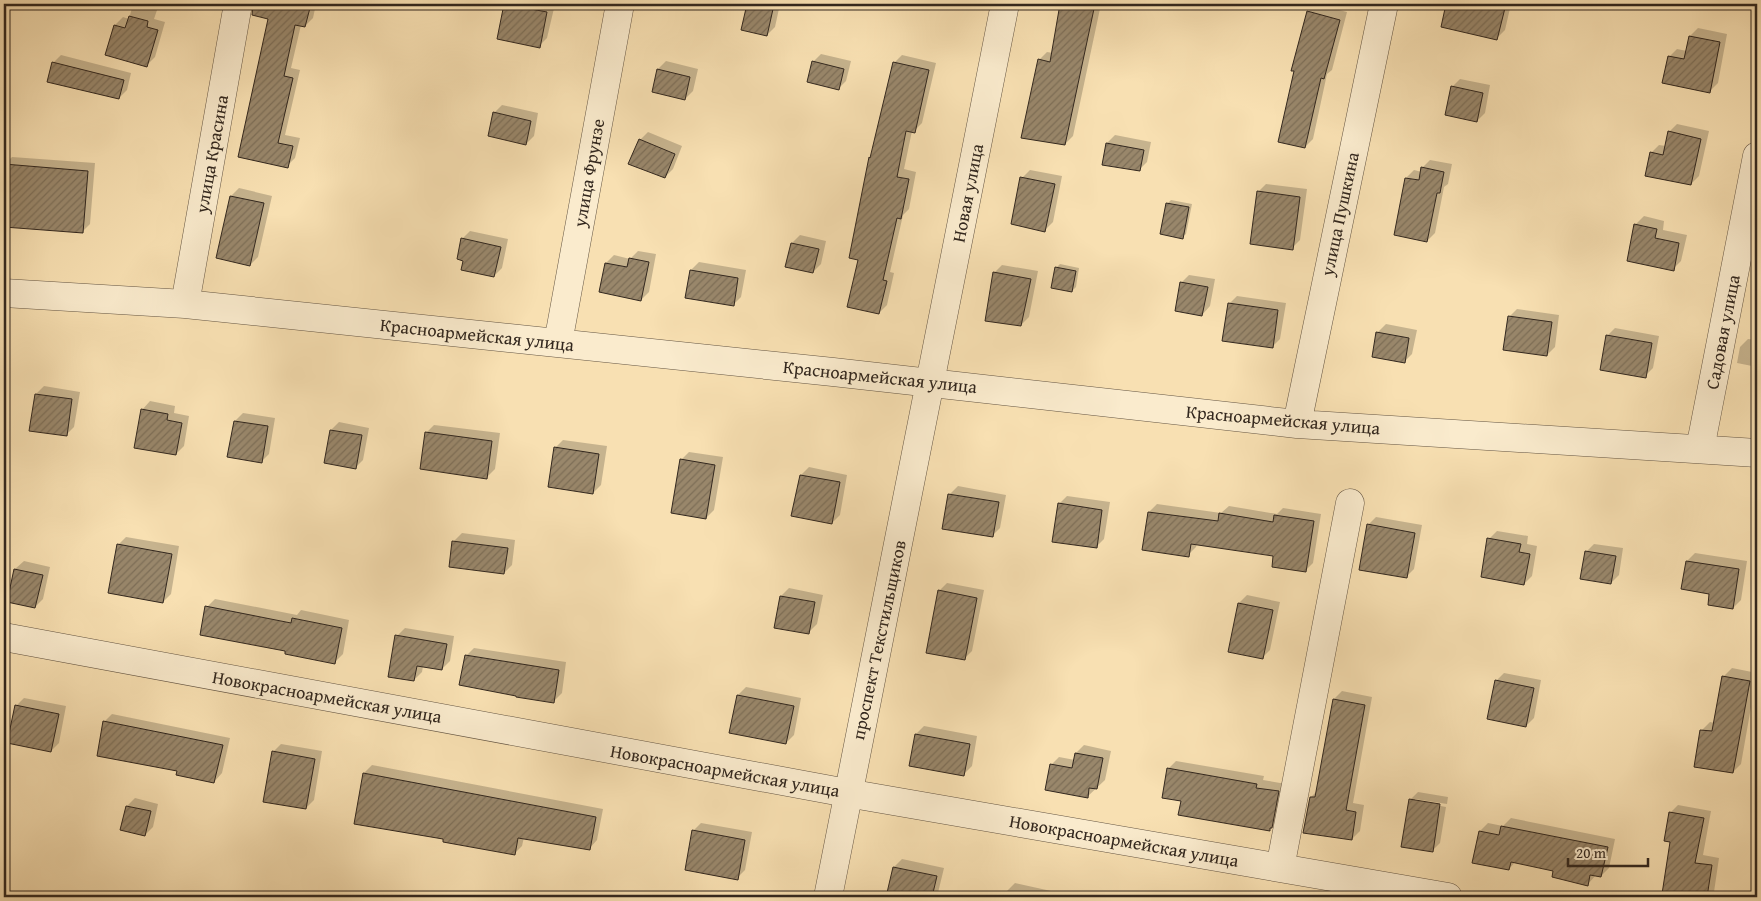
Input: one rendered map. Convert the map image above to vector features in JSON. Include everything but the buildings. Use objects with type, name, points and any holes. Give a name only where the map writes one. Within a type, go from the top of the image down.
[{"type":"street","name":"улица Красина","points":[[185,304],[238,4]]},
{"type":"street","name":"улица Фрунзе","points":[[558,343],[620,4]]},
{"type":"street","name":"Новая улица","points":[[931,382],[1006,4]]},
{"type":"street","name":"улица Пушкина","points":[[1297,424],[1384,4]]},
{"type":"street","name":"Садовая улица","points":[[1700,449],[1757,156]]},
{"type":"street","name":"Красноармейская улица","points":[[4,294],[185,304],[931,382],[1297,424],[1757,453]]},
{"type":"street","name":"проспект Текстильщиков","points":[[828,897],[847,793],[931,382]]},
{"type":"street","points":[[1280,868],[1350,503]]},
{"type":"street","name":"Новокрасноармейская улица","points":[[4,637],[847,793],[1448,897]]}]
